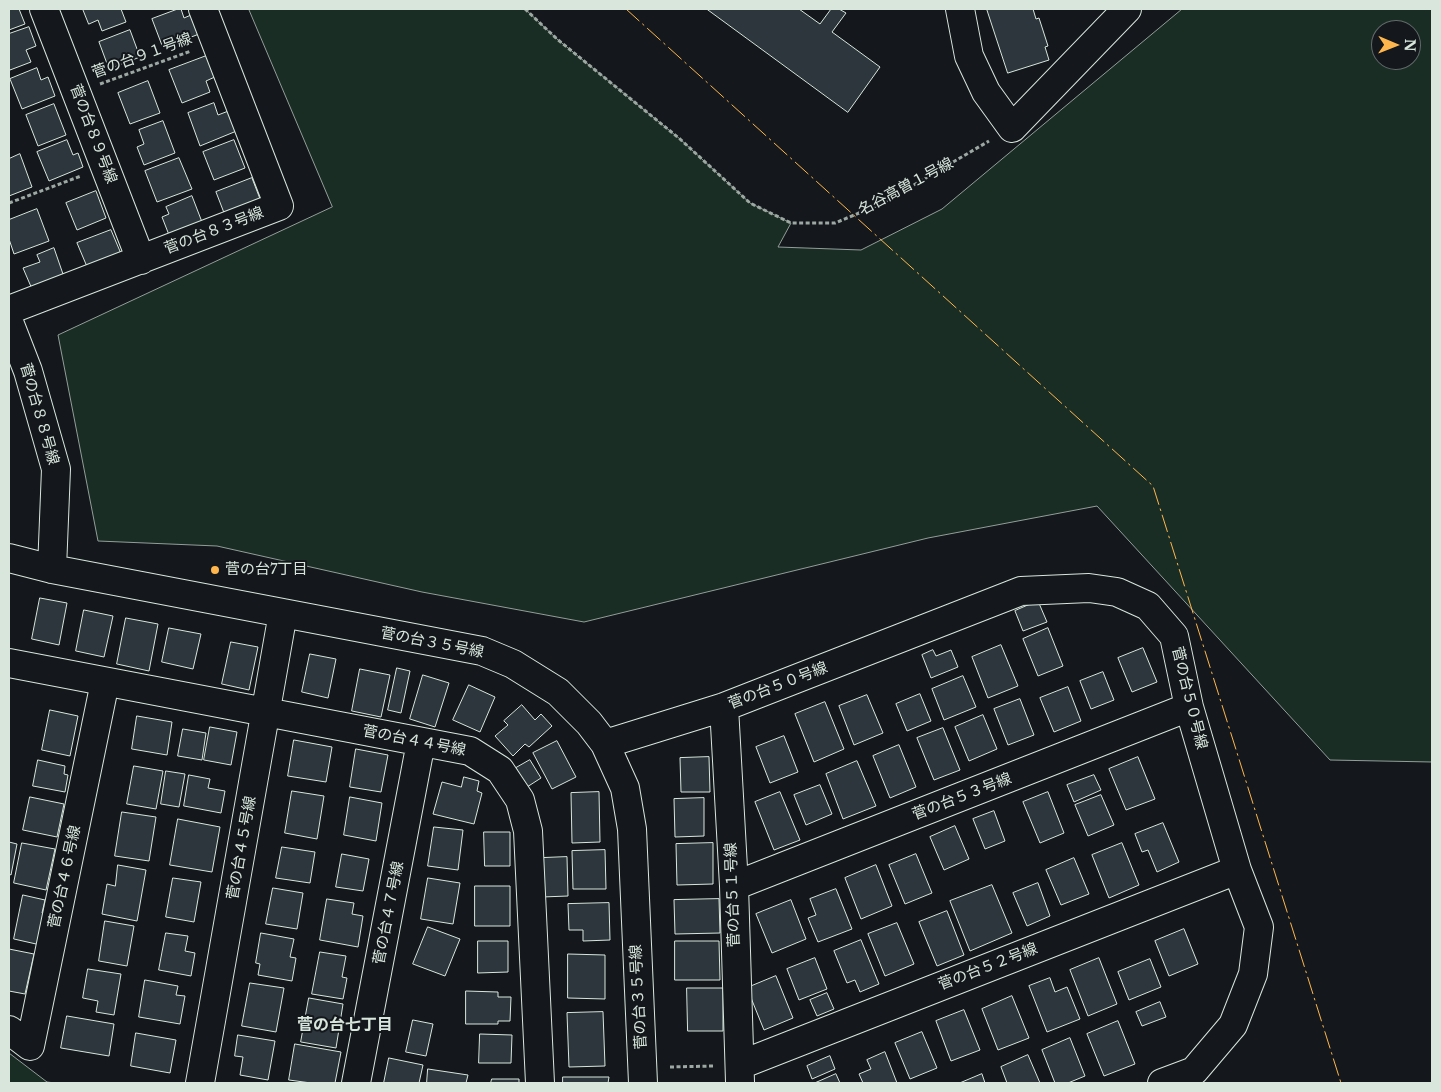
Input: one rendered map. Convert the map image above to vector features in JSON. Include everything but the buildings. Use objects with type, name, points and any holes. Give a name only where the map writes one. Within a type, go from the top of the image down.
[{"type":"street","name":"菅の台８９号線","points":[[44,9],[141,260]]},
{"type":"street","name":"菅の台８３号線","points":[[9,310],[279,206],[204,9]]},
{"type":"street","points":[[960,9],[969,56],[986,92],[1012,128],[1126,9]]},
{"type":"street","name":"菅の台８８号線","points":[[9,322],[18,375],[56,469],[52,569]]},
{"type":"street","name":"菅の台３５号線","points":[[9,558],[52,569],[482,651],[513,664],[558,692],[589,723],[606,744],[625,788],[632,829],[643,1076]]},
{"type":"street","name":"菅の台５０号線","points":[[606,744],[724,708],[1021,591],[1089,588],[1118,592],[1148,606],[1174,636],[1189,707],[1237,870],[1259,927],[1253,974],[1233,1025],[1194,1071],[1162,1083]]},
{"type":"street","name":"菅の台４５号線","points":[[200,1083],[283,613]]},
{"type":"street","name":"菅の台４４号線","points":[[9,663],[470,751],[500,770],[520,800],[528,831],[540,1083]]},
{"type":"street","name":"菅の台４６号線","points":[[9,1030],[30,1046],[105,682]]},
{"type":"street","name":"菅の台５３号線","points":[[734,886],[1189,707]]},
{"type":"street","name":"菅の台５１号線","points":[[724,708],[734,886],[740,1074]]},
{"type":"street","name":"菅の台４７号線","points":[[356,1083],[421,742]]},
{"type":"street","name":"菅の台５２号線","points":[[740,1074],[1237,870]]},
{"type":"path","name":"名谷高曽１号線","points":[[525,9],[557,38],[680,139],[750,203],[791,223],[835,223],[883,203],[1012,128]]},
{"type":"path","name":"菅の台９１号線","points":[[76,92],[216,41]]},
{"type":"path","points":[[9,203],[105,167]]},
{"type":"path","points":[[643,1076],[740,1074]]},
{"type":"green space","points":[[249,9],[525,9],[557,39],[680,139],[750,203],[791,223],[778,247],[861,250],[942,209],[1182,9],[1432,9],[1432,762],[1330,760],[1097,506],[928,538],[584,622],[422,592],[217,546],[98,541],[58,335],[332,207]]},
{"type":"green space","points":[[9,1053],[47,1082],[55,1083],[9,1083]]},
{"type":"power","points":[[626,9],[1153,486],[1341,1083]]},
{"type":"place","name":"菅の台7丁目","points":[[215,570]]},
{"type":"district","name":"菅の台七丁目","points":[[345,1025]]}]
